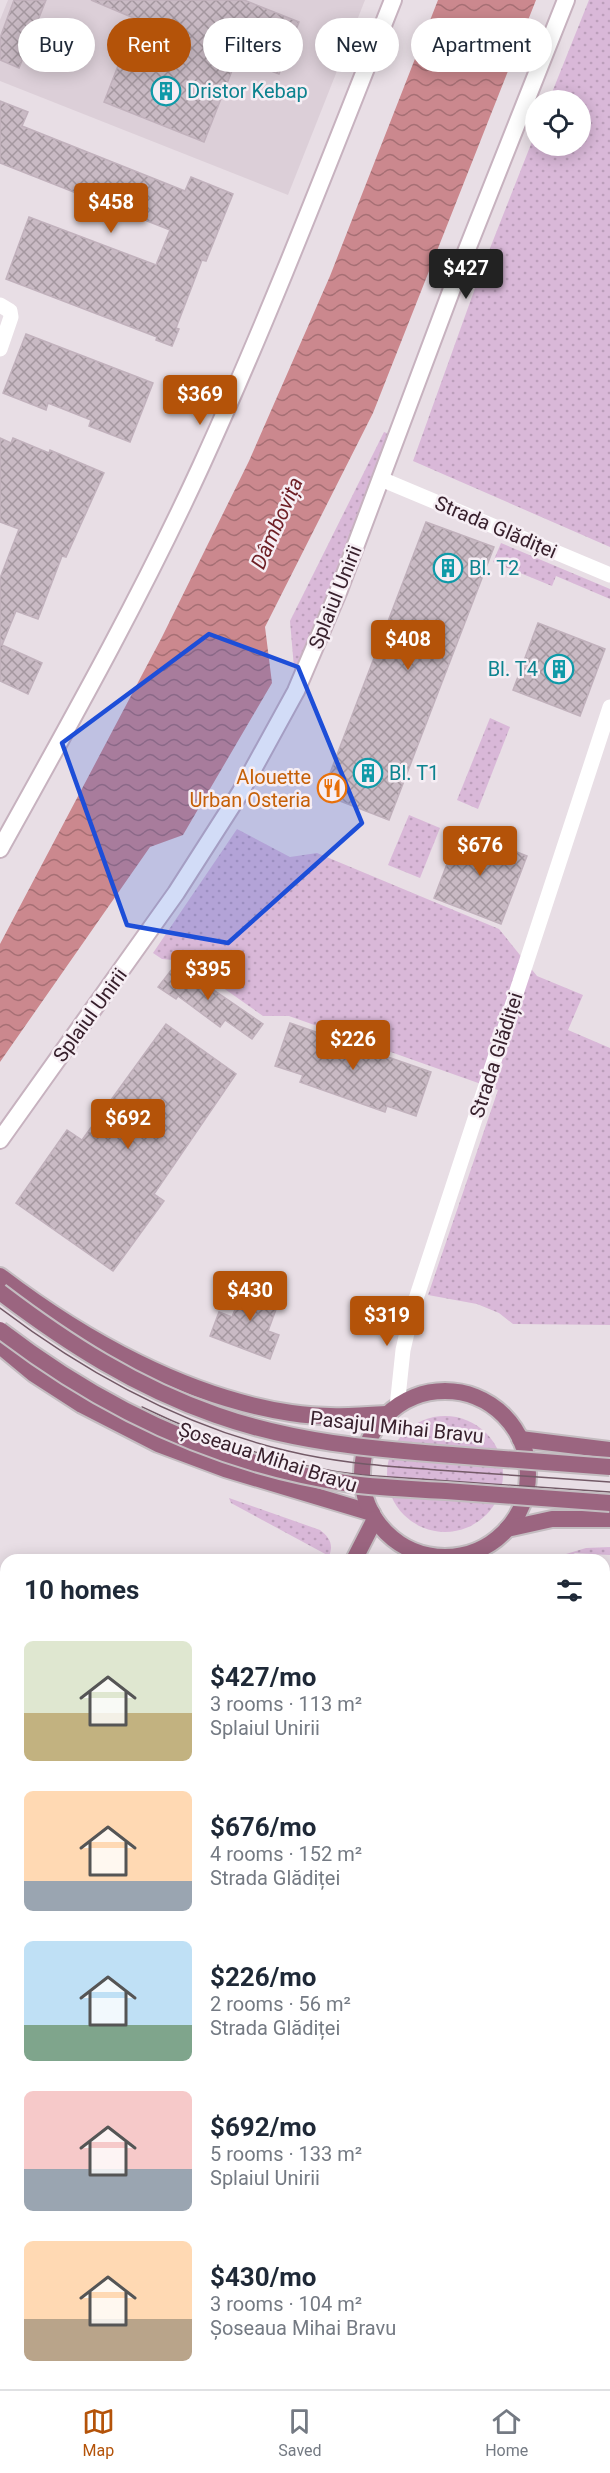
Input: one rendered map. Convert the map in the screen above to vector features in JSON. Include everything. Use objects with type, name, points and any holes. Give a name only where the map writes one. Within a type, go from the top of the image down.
[{"type":"main road","points":[[0,849],[126,617],[201,466],[273,298],[393,0]]},
{"type":"main road","name":"Splaiul Unirii","points":[[0,1140],[148,934],[245,784],[291,700],[313,652],[381,479],[458,273],[566,0]]},
{"type":"main road","points":[[0,1276],[33,1301],[108,1346],[157,1370],[219,1395],[260,1407],[300,1414],[392,1411]]},
{"type":"main road","name":"Pasajul Mihai Bravu","points":[[0,1292],[69,1342],[118,1372],[190,1406],[241,1423],[286,1435],[364,1449],[610,1467]]},
{"type":"main road","points":[[0,1330],[61,1374],[128,1413],[181,1437],[256,1462],[307,1476],[362,1485],[610,1503]]},
{"type":"main road","name":"Șoseaua Mihai Bravu","points":[[0,1346],[34,1374],[82,1405],[159,1444],[225,1469],[373,1516]]},
{"type":"main road","points":[[421,1554],[394,1540],[373,1516],[364,1491],[363,1464],[370,1438],[392,1411],[412,1398],[447,1390],[476,1397],[498,1410],[520,1439],[527,1465],[527,1487],[523,1503],[507,1529],[498,1538],[472,1554]]},
{"type":"main road","points":[[520,1439],[610,1450]]},
{"type":"main road","points":[[357,1554],[373,1516]]},
{"type":"main road","points":[[507,1529],[564,1518],[610,1519]]},
{"type":"main road","points":[[464,1554],[477,1551]]},
{"type":"street","points":[[0,305],[6,307],[11,317],[0,349]]},
{"type":"street","name":"Strada Glădiței","points":[[381,479],[610,574]]},
{"type":"street","name":"Strada Glădiței","points":[[392,1411],[412,1311],[610,707]]},
{"type":"highlighted area","points":[[209,634],[298,667],[362,823],[228,943],[127,925],[62,743]]},
{"type":"shaded area","points":[[8,0],[365,0],[358,18],[315,18],[315,72],[337,72],[288,195],[0,81],[0,20]]},
{"type":"green space","points":[[589,0],[610,0],[610,547],[413,461],[483,266],[526,156],[591,156],[591,90],[553,90]]},
{"type":"green space","points":[[384,432],[397,437],[296,691],[290,621]]},
{"type":"green space","points":[[501,543],[610,589],[610,599],[556,576],[552,586],[493,562]]},
{"type":"green space","points":[[490,718],[510,727],[478,809],[457,800]]},
{"type":"green space","points":[[409,815],[440,828],[420,878],[388,865]]},
{"type":"green space","points":[[237,829],[290,857],[317,853],[499,929],[537,976],[583,995],[568,1030],[610,1048],[610,1325],[513,1324],[499,1313],[477,1304],[428,1295],[498,1090],[289,1016],[263,1016],[185,961],[162,959],[153,953]]},
{"type":"green space","points":[[445,1416],[467,1421],[486,1433],[498,1452],[503,1474],[498,1496],[486,1515],[467,1527],[445,1532],[423,1527],[404,1515],[392,1496],[387,1474],[392,1452],[404,1433],[423,1421]]},
{"type":"green space","points":[[229,1498],[320,1530],[330,1541],[330,1554],[325,1554],[231,1503]]},
{"type":"green space","points":[[610,1547],[610,1554],[566,1554],[586,1548]]},
{"type":"water","points":[[438,0],[536,0],[529,18],[431,18]]},
{"type":"water","name":"Dâmbovița","points":[[411,69],[411,72],[508,72],[373,413],[265,627],[272,683],[183,835],[150,847],[0,1062],[0,944],[162,637],[249,461],[330,276]]},
{"type":"building","points":[[14,0],[46,0],[39,18],[18,18],[18,68],[0,60],[0,38]]},
{"type":"building","name":"Dristor Kebap","points":[[91,0],[244,0],[289,18],[203,18],[203,72],[232,72],[204,142],[104,102],[116,72],[191,72],[191,18],[134,18]]},
{"type":"building","points":[[0,101],[28,112],[22,126],[185,191],[191,177],[233,194],[206,261],[202,260],[176,328],[179,329],[172,346],[156,340],[157,337],[6,279],[29,217],[156,265],[170,230],[0,163]]},
{"type":"building","points":[[26,334],[153,383],[130,442],[89,426],[91,420],[48,403],[46,410],[3,393]]},
{"type":"building","points":[[0,438],[11,443],[13,438],[49,453],[50,450],[104,473],[66,557],[62,556],[38,619],[16,611],[2,645],[42,663],[28,694],[0,681],[0,578],[19,529],[0,522]]},
{"type":"building","points":[[426,522],[494,547],[389,820],[322,794]]},
{"type":"building","name":"Bl. T4","points":[[538,623],[605,649],[580,716],[513,690]]},
{"type":"building","points":[[460,830],[527,856],[501,924],[434,898]]},
{"type":"building","points":[[176,964],[263,1024],[252,1039],[225,1020],[220,1027],[178,996],[176,999],[158,987]]},
{"type":"building","points":[[290,1023],[431,1072],[416,1116],[387,1106],[385,1112],[300,1082],[303,1075],[275,1066]]},
{"type":"building","points":[[166,1024],[236,1074],[154,1194],[164,1201],[113,1271],[16,1203],[67,1130],[82,1140]]},
{"type":"building","points":[[246,1282],[281,1296],[268,1331],[279,1335],[270,1359],[210,1336],[219,1312],[232,1317]]},
{"type":"tram line","points":[[0,1308],[66,1354],[136,1394],[173,1412],[249,1440],[306,1455],[362,1464],[610,1482]]},
{"type":"tram line","points":[[142,1407],[222,1441],[305,1466],[362,1475],[610,1492]]},
{"type":"place","name":"Dristor Kebap","points":[[166,91]]},
{"type":"place","name":"Bl. T2","points":[[448,568]]},
{"type":"place","name":"Bl. T4","points":[[559,669]]},
{"type":"place","name":"Bl. T1","points":[[368,773]]},
{"type":"place","name":"Alouette Urban Osteria","points":[[332,788]]}]
